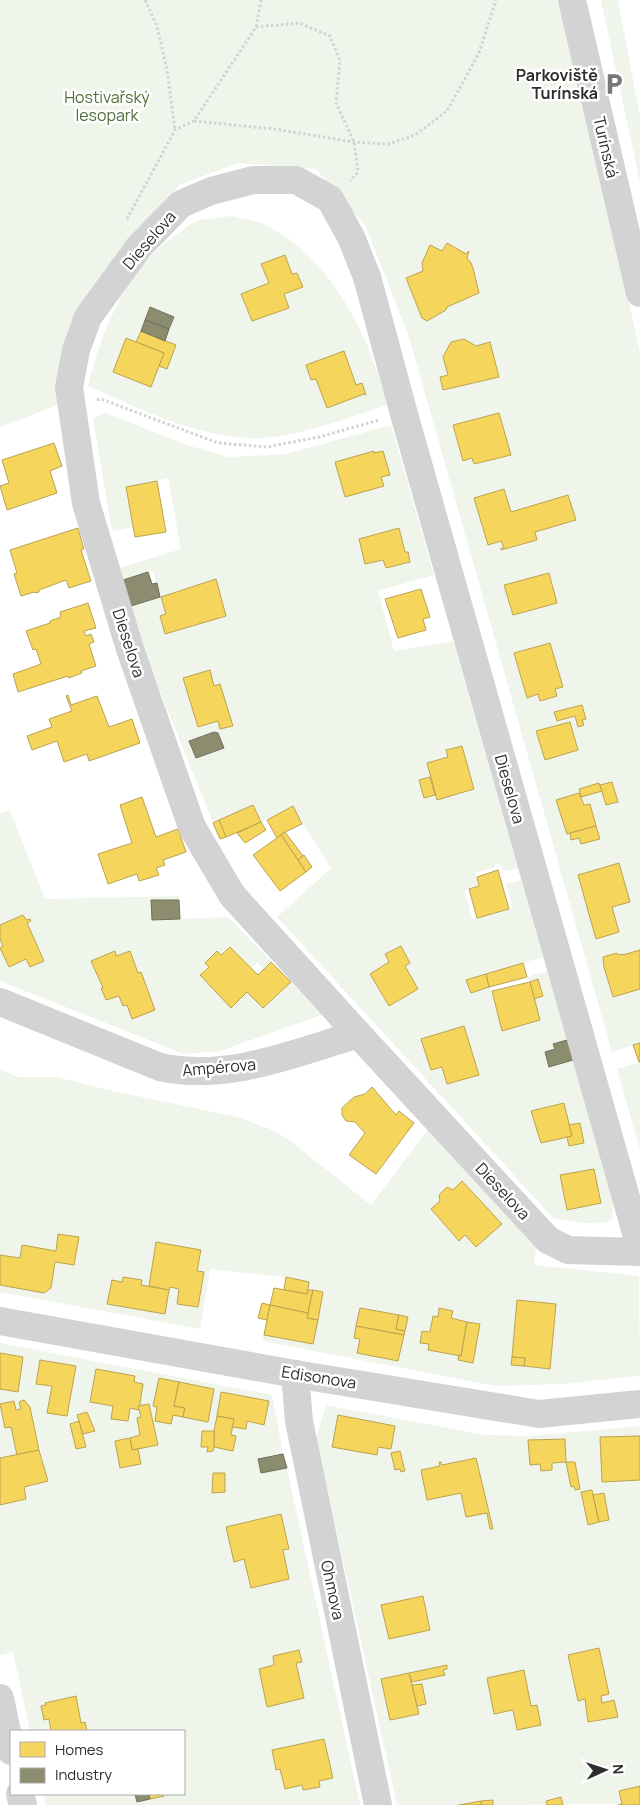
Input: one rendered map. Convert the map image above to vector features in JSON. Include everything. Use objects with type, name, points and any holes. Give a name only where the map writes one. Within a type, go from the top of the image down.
[{"type":"street","name":"Turínská","points":[[572,0],[640,293]]},
{"type":"street","name":"Dieselova","points":[[640,1247],[367,277],[351,237],[330,199],[296,180],[253,180],[211,191],[181,204],[139,247],[88,317],[76,350],[69,387],[86,503],[130,649],[192,827],[232,895],[548,1240],[568,1250],[640,1252]]},
{"type":"street","name":"Ampérova","points":[[0,1002],[160,1068],[178,1072],[224,1070],[268,1062],[358,1034]]},
{"type":"street","name":"Edisonova","points":[[0,1321],[295,1374],[539,1414],[640,1404]]},
{"type":"street","name":"Ohmova","points":[[295,1374],[298,1421],[378,1805]]},
{"type":"street","points":[[0,1698],[10,1746]]},
{"type":"path","points":[[125,222],[175,130],[167,70],[157,26],[145,0]]},
{"type":"path","points":[[194,121],[256,27],[260,0]]},
{"type":"path","points":[[175,130],[194,121],[275,129],[354,142],[388,144],[415,135],[447,111],[479,53],[496,0]]},
{"type":"path","points":[[256,27],[299,23],[330,36],[340,61],[336,103],[354,142],[358,172],[330,199]]},
{"type":"path","points":[[72,402],[101,399],[218,443],[267,446],[319,437],[404,414]]},
{"type":"green space","name":"Hostivařský lesopark","points":[[0,0],[560,0],[640,352],[640,950],[618,955],[617,953],[603,958],[613,997],[640,989],[640,1043],[612,1052],[409,337],[366,227],[316,169],[238,163],[179,185],[143,225],[58,405],[0,427]],"holes":[[[447,243],[466,254],[469,252],[467,258],[474,270],[479,293],[447,307],[446,310],[427,320],[422,318],[406,278],[423,271],[422,263],[430,246],[442,251]],[[464,339],[476,346],[490,342],[499,377],[443,390],[440,377],[448,374],[443,357],[451,342]],[[499,413],[511,455],[474,464],[472,458],[463,461],[453,425]],[[503,489],[511,512],[569,495],[575,519],[535,532],[537,540],[502,550],[501,548],[504,548],[501,541],[488,545],[474,498]],[[548,573],[557,603],[513,615],[504,585]],[[550,643],[562,687],[555,689],[556,696],[540,701],[538,694],[526,697],[514,654]],[[582,705],[585,719],[582,720],[583,725],[578,727],[575,716],[557,720],[554,713]],[[556,725],[565,754],[545,760],[536,731]],[[612,782],[618,802],[606,805],[602,791],[581,797],[600,839],[581,844],[579,838],[571,840],[570,833],[567,834],[557,800],[579,793],[579,789]],[[619,863],[630,902],[612,907],[619,932],[596,939],[578,875]]]},
{"type":"green space","points":[[601,0],[618,0],[640,117],[640,182]]},
{"type":"green space","points":[[231,216],[266,225],[301,249],[319,267],[335,287],[362,333],[372,357],[387,405],[294,433],[256,438],[206,432],[182,425],[88,386],[110,321],[132,280],[146,262],[162,246],[193,223],[205,219]],"holes":[[[285,255],[292,274],[297,273],[303,287],[284,294],[288,308],[252,321],[241,294],[269,283],[262,264]],[[150,308],[174,317],[165,341],[176,345],[167,369],[159,366],[136,342]],[[344,351],[356,385],[362,383],[366,395],[316,379]]]},
{"type":"green space","points":[[105,413],[190,446],[229,457],[286,454],[391,425],[434,575],[378,591],[394,651],[453,641],[518,868],[503,871],[500,863],[495,864],[495,867],[475,873],[479,886],[465,890],[472,919],[513,908],[506,884],[521,880],[543,957],[467,980],[471,993],[490,987],[502,1031],[540,1020],[534,999],[537,980],[530,982],[527,977],[547,971],[567,1040],[553,1044],[555,1049],[545,1052],[549,1067],[573,1060],[613,1201],[612,1220],[591,1223],[554,1219],[277,917],[331,868],[292,807],[261,822],[253,806],[213,823],[146,656],[131,606],[160,597],[153,571],[123,580],[119,568],[181,549],[168,478],[126,487],[133,527],[112,531],[93,419]],"holes":[[[383,451],[390,475],[381,477],[383,486],[345,497],[335,462]],[[399,528],[405,552],[410,562],[386,568],[383,560],[365,564],[359,539]],[[216,580],[226,616],[165,633],[160,616],[166,614],[161,597]],[[210,671],[214,686],[220,684],[233,726],[218,721],[198,727],[183,678]],[[214,732],[218,733],[223,748],[196,758],[190,741]],[[462,746],[474,789],[437,800],[435,795],[424,798],[419,780],[430,777],[427,763],[448,757],[446,750]],[[401,946],[410,962],[405,966],[418,989],[389,1006],[370,974],[389,962],[385,954]],[[464,1026],[478,1075],[447,1084],[442,1067],[431,1070],[422,1039]],[[564,1104],[569,1125],[580,1123],[584,1142],[569,1146],[567,1137],[542,1143],[531,1111]],[[594,1169],[601,1203],[567,1210],[561,1176]]]},
{"type":"green space","points":[[10,810],[45,899],[179,896],[179,900],[152,900],[180,919],[228,917],[271,961],[263,969],[257,962],[251,968],[229,946],[220,954],[216,950],[205,962],[208,966],[200,974],[209,984],[247,991],[263,1007],[290,981],[322,1015],[220,1051],[184,1054],[0,981],[0,948],[9,967],[26,959],[30,967],[44,961],[27,923],[31,921],[30,919],[26,920],[23,915],[0,925],[0,813]],"holes":[[[129,951],[138,973],[141,973],[155,1009],[132,1019],[127,1005],[123,1006],[119,996],[106,1000],[92,961],[115,952],[116,956]]]},
{"type":"green space","points":[[640,1062],[640,1150],[617,1069]]},
{"type":"green space","points":[[0,1069],[18,1077],[57,1077],[104,1089],[237,1117],[270,1129],[285,1137],[371,1205],[428,1129],[536,1247],[534,1265],[639,1276],[640,1376],[561,1384],[496,1386],[262,1341],[263,1334],[312,1343],[322,1292],[308,1290],[308,1282],[210,1269],[200,1329],[0,1292],[0,1285],[44,1293],[51,1288],[55,1262],[74,1265],[79,1238],[59,1234],[56,1251],[22,1245],[20,1258],[0,1255]],"holes":[[[462,1181],[501,1224],[465,1235],[459,1240],[431,1210],[440,1201],[439,1195],[447,1187],[453,1190]],[[157,1242],[201,1250],[197,1271],[204,1273],[198,1307],[177,1304],[179,1289],[170,1287],[165,1314],[107,1304],[112,1280],[122,1282],[124,1277],[142,1280],[141,1285],[149,1286]],[[517,1301],[556,1304],[550,1368],[511,1365]],[[360,1308],[408,1317],[398,1361],[357,1353],[360,1339],[354,1337]],[[439,1308],[452,1311],[451,1318],[480,1324],[473,1363],[458,1360],[459,1355],[428,1350],[429,1344],[420,1343],[430,1332],[433,1316],[438,1317]]]},
{"type":"green space","points":[[0,1343],[272,1395],[283,1454],[258,1460],[261,1473],[287,1468],[360,1805],[46,1805],[43,1795],[135,1795],[137,1802],[164,1795],[185,1795],[185,1730],[87,1730],[85,1723],[81,1723],[75,1696],[45,1703],[46,1705],[41,1706],[44,1720],[49,1719],[51,1730],[30,1730],[13,1652],[0,1655],[0,1505],[26,1499],[24,1487],[48,1481],[30,1407],[24,1400],[19,1402],[21,1409],[16,1410],[14,1401],[0,1404],[0,1389],[18,1392],[23,1357],[0,1353]],"holes":[[[40,1360],[76,1366],[67,1416],[47,1413],[52,1386],[36,1383]],[[96,1369],[135,1376],[134,1382],[143,1384],[140,1406],[149,1404],[158,1444],[138,1449],[141,1464],[120,1468],[115,1441],[140,1435],[137,1418],[141,1417],[139,1410],[130,1408],[128,1421],[111,1419],[113,1406],[90,1402]],[[159,1378],[214,1389],[173,1415],[171,1424],[155,1421],[157,1407],[153,1406]],[[268,1402],[264,1425],[247,1421],[246,1429],[232,1427],[231,1435],[236,1436],[213,1447],[213,1451],[208,1452],[208,1447],[201,1447],[202,1431],[214,1431],[217,1416]],[[87,1412],[94,1430],[83,1434],[86,1447],[76,1449],[72,1433],[79,1421],[77,1415]],[[213,1473],[225,1474],[225,1492],[212,1493]],[[281,1514],[289,1549],[283,1550],[289,1579],[251,1588],[244,1559],[234,1561],[226,1527]],[[299,1651],[302,1661],[296,1663],[304,1698],[267,1706],[259,1669],[274,1665],[273,1656]],[[323,1739],[333,1777],[319,1781],[320,1787],[303,1790],[302,1785],[280,1769],[276,1770],[272,1750]]]},
{"type":"green space","points":[[326,1405],[485,1435],[530,1436],[640,1426],[640,1436],[600,1438],[602,1482],[640,1480],[640,1786],[622,1804],[494,1805],[492,1800],[459,1805],[397,1805],[316,1438]],"holes":[[[338,1415],[395,1426],[391,1449],[378,1447],[377,1455],[333,1447],[333,1445],[329,1444],[330,1439],[334,1440]],[[565,1439],[566,1462],[552,1463],[551,1470],[541,1471],[540,1464],[530,1464]],[[400,1451],[405,1471],[395,1470],[391,1453]],[[476,1458],[492,1529],[490,1529],[487,1513],[466,1517],[461,1493],[427,1500],[421,1470],[440,1466],[441,1462],[442,1465]],[[566,1462],[575,1462],[580,1489],[575,1490],[574,1486],[571,1487]],[[592,1490],[593,1495],[604,1493],[609,1520],[588,1525],[581,1492]],[[423,1597],[430,1630],[389,1639],[381,1605]],[[599,1648],[609,1694],[601,1696],[602,1703],[614,1700],[618,1716],[588,1722],[585,1699],[578,1701],[568,1655]],[[447,1665],[447,1669],[443,1670],[444,1675],[412,1682],[412,1685],[422,1684],[426,1704],[417,1706],[418,1714],[390,1720],[381,1679]],[[524,1670],[531,1706],[537,1705],[541,1725],[517,1730],[513,1710],[494,1713],[487,1678]]]},
{"type":"green space","points":[[0,1406],[5,1427],[11,1427],[17,1455],[0,1458]]},
{"type":"building: Homes","points":[[447,243],[466,254],[469,251],[467,258],[473,268],[479,293],[447,307],[446,310],[427,321],[422,318],[406,278],[423,271],[422,263],[430,245],[442,251]]},
{"type":"building: Homes","points":[[285,255],[292,274],[297,273],[303,287],[284,294],[289,308],[252,321],[241,294],[269,283],[261,264]]},
{"type":"building: Homes","points":[[141,331],[176,345],[167,369],[159,366],[164,353],[136,342]]},
{"type":"building: Homes","points":[[126,338],[164,353],[151,387],[113,372]]},
{"type":"building: Homes","points":[[464,339],[476,346],[490,342],[499,377],[443,390],[440,377],[448,375],[443,357],[451,342]]},
{"type":"building: Homes","points":[[344,351],[356,385],[362,383],[366,395],[364,394],[327,408],[316,379],[311,380],[306,365]]},
{"type":"building: Homes","points":[[499,413],[511,455],[474,464],[472,458],[463,461],[453,425]]},
{"type":"building: Homes","points":[[54,443],[62,466],[50,471],[57,493],[7,510],[0,486],[9,483],[2,460]]},
{"type":"building: Homes","points":[[374,451],[374,453],[383,451],[390,475],[381,477],[384,486],[345,497],[335,462]]},
{"type":"building: Homes","points":[[157,481],[166,532],[135,537],[126,487]]},
{"type":"building: Homes","points":[[504,489],[511,512],[568,495],[576,520],[535,532],[537,540],[501,550],[501,548],[504,548],[501,541],[488,545],[474,498]]},
{"type":"building: Homes","points":[[78,528],[84,549],[81,550],[91,581],[69,588],[66,580],[39,590],[39,592],[21,596],[14,574],[17,573],[10,550]]},
{"type":"building: Homes","points":[[399,528],[405,552],[408,552],[410,562],[386,568],[383,560],[365,564],[359,539]]},
{"type":"building: Homes","points":[[549,573],[557,603],[513,615],[504,585]]},
{"type":"building: Homes","points":[[216,579],[226,616],[165,634],[160,616],[166,614],[161,597]]},
{"type":"building: Homes","points":[[421,589],[430,617],[423,619],[426,630],[398,638],[385,599]]},
{"type":"building: Homes","points":[[88,603],[96,628],[84,631],[86,636],[91,634],[94,642],[89,644],[96,666],[81,671],[82,673],[69,678],[68,676],[18,692],[13,674],[41,664],[36,649],[33,650],[26,631],[61,617],[60,612]]},
{"type":"building: Homes","points":[[550,643],[563,687],[555,689],[557,696],[540,701],[538,694],[527,698],[514,653]]},
{"type":"building: Homes","points":[[210,670],[214,686],[220,684],[233,726],[220,729],[218,721],[198,727],[183,678]]},
{"type":"building: Homes","points":[[68,695],[71,705],[97,696],[109,727],[132,719],[140,743],[89,761],[87,754],[64,762],[57,741],[32,750],[27,736],[52,727],[49,719],[72,711],[66,696]]},
{"type":"building: Homes","points":[[582,705],[586,719],[582,720],[584,725],[578,727],[575,716],[557,721],[554,712]]},
{"type":"building: Homes","points":[[570,722],[578,750],[545,760],[536,731]]},
{"type":"building: Homes","points":[[462,746],[474,789],[437,800],[427,763],[448,757],[446,750]]},
{"type":"building: Homes","points":[[430,777],[435,795],[424,798],[419,780]]},
{"type":"building: Homes","points":[[612,782],[618,802],[606,805],[600,785]]},
{"type":"building: Homes","points":[[599,783],[602,791],[581,797],[579,789]]},
{"type":"building: Homes","points":[[579,793],[584,805],[590,804],[596,826],[567,834],[556,800]]},
{"type":"building: Homes","points":[[142,797],[156,837],[178,829],[186,852],[163,860],[165,865],[156,868],[159,875],[139,881],[137,874],[108,884],[98,854],[132,843],[120,805]]},
{"type":"building: Homes","points":[[253,805],[261,822],[226,837],[219,820]]},
{"type":"building: Homes","points":[[293,806],[302,824],[277,838],[267,820]]},
{"type":"building: Homes","points":[[219,820],[226,837],[220,839],[213,823]]},
{"type":"building: Homes","points":[[261,822],[266,830],[245,843],[237,833]]},
{"type":"building: Homes","points":[[596,826],[600,839],[581,844],[579,838],[571,840],[570,833]]},
{"type":"building: Homes","points":[[285,832],[303,856],[298,860],[281,835]]},
{"type":"building: Homes","points":[[281,835],[306,872],[280,891],[253,855]]},
{"type":"building: Homes","points":[[304,855],[312,867],[306,872],[298,860]]},
{"type":"building: Homes","points":[[619,863],[630,902],[612,907],[619,932],[596,939],[578,875]]},
{"type":"building: Homes","points":[[498,870],[509,909],[477,918],[469,889],[479,886],[477,877]]},
{"type":"building: Homes","points":[[23,915],[26,920],[30,919],[31,921],[27,923],[44,961],[30,967],[26,959],[9,967],[0,948],[3,946],[0,939],[0,925]]},
{"type":"building: Homes","points":[[401,946],[410,963],[405,966],[418,989],[389,1006],[370,974],[389,962],[385,954]]},
{"type":"building: Homes","points":[[230,947],[258,975],[271,962],[291,982],[263,1008],[247,992],[231,1008],[200,975],[209,967],[205,963],[217,951],[221,955]]},
{"type":"building: Homes","points":[[640,950],[640,989],[613,997],[603,957]]},
{"type":"building: Homes","points":[[115,951],[116,956],[130,951],[138,973],[141,972],[155,1010],[132,1019],[127,1005],[123,1006],[119,996],[106,1000],[101,988],[103,988],[91,961]]},
{"type":"building: Homes","points":[[523,963],[527,977],[489,987],[486,974]]},
{"type":"building: Homes","points":[[486,974],[489,987],[471,993],[466,980]]},
{"type":"building: Homes","points":[[538,979],[543,996],[534,999],[530,982]]},
{"type":"building: Homes","points":[[530,982],[540,1020],[502,1031],[492,991]]},
{"type":"building: Homes","points":[[464,1026],[479,1075],[447,1084],[442,1067],[431,1070],[421,1039]]},
{"type":"building: Homes","points":[[640,1043],[640,1062],[639,1062],[633,1045]]},
{"type":"building: Homes","points":[[372,1087],[396,1115],[399,1111],[414,1123],[376,1174],[349,1155],[365,1133],[355,1122],[346,1121],[342,1115],[342,1108],[354,1097],[365,1094]]},
{"type":"building: Homes","points":[[564,1103],[572,1136],[541,1143],[531,1111]]},
{"type":"building: Homes","points":[[580,1123],[584,1143],[569,1146],[567,1137],[572,1136],[569,1125]]},
{"type":"building: Homes","points":[[594,1169],[601,1203],[567,1210],[560,1175]]},
{"type":"building: Homes","points":[[462,1181],[502,1224],[476,1247],[465,1235],[459,1241],[431,1209],[440,1201],[439,1195],[447,1187],[453,1190]]},
{"type":"building: Homes","points":[[58,1234],[79,1237],[74,1265],[55,1262],[51,1288],[44,1293],[0,1285],[0,1255],[20,1258],[22,1245],[56,1251]]},
{"type":"building: Homes","points":[[156,1242],[201,1250],[197,1271],[204,1272],[198,1307],[177,1304],[179,1289],[170,1287],[169,1290],[149,1286]]},
{"type":"building: Homes","points":[[123,1277],[142,1280],[141,1285],[169,1290],[165,1314],[107,1304],[112,1280],[122,1282]]},
{"type":"building: Homes","points":[[286,1277],[309,1282],[307,1294],[284,1290]]},
{"type":"building: Homes","points":[[274,1288],[307,1294],[308,1290],[313,1290],[308,1313],[270,1305]]},
{"type":"building: Homes","points":[[313,1290],[323,1292],[318,1320],[307,1318]]},
{"type":"building: Homes","points":[[517,1300],[556,1304],[550,1369],[524,1366],[525,1358],[512,1357]]},
{"type":"building: Homes","points":[[262,1303],[270,1305],[267,1320],[258,1318]]},
{"type":"building: Homes","points":[[270,1305],[308,1313],[307,1318],[318,1320],[313,1344],[264,1335]]},
{"type":"building: Homes","points":[[360,1308],[399,1315],[396,1329],[405,1331],[404,1335],[356,1326]]},
{"type":"building: Homes","points":[[439,1308],[453,1311],[451,1318],[467,1322],[461,1356],[428,1350],[429,1344],[420,1343],[422,1331],[430,1332],[433,1316],[438,1317]]},
{"type":"building: Homes","points":[[399,1315],[408,1317],[405,1331],[396,1329]]},
{"type":"building: Homes","points":[[467,1322],[480,1324],[473,1363],[458,1360],[459,1355],[461,1356]]},
{"type":"building: Homes","points":[[356,1326],[404,1335],[398,1361],[357,1353],[360,1339],[354,1338]]},
{"type":"building: Homes","points":[[0,1353],[23,1357],[18,1392],[0,1389]]},
{"type":"building: Homes","points":[[512,1357],[525,1358],[524,1366],[511,1365]]},
{"type":"building: Homes","points":[[40,1360],[76,1366],[67,1416],[47,1413],[52,1386],[36,1384]]},
{"type":"building: Homes","points":[[96,1369],[135,1376],[134,1382],[143,1384],[139,1410],[130,1408],[128,1421],[111,1419],[113,1406],[90,1402]]},
{"type":"building: Homes","points":[[159,1378],[179,1382],[174,1406],[185,1408],[183,1417],[173,1415],[171,1424],[155,1421],[157,1407],[153,1406]]},
{"type":"building: Homes","points":[[179,1382],[214,1389],[208,1422],[183,1417],[185,1408],[174,1406]]},
{"type":"building: Homes","points":[[221,1392],[269,1401],[264,1425],[247,1421],[246,1429],[232,1427],[234,1419],[217,1416]]},
{"type":"building: Homes","points":[[24,1400],[30,1407],[39,1450],[17,1455],[11,1427],[5,1428],[0,1404],[14,1401],[16,1410],[21,1409],[19,1402]]},
{"type":"building: Homes","points":[[149,1404],[158,1445],[132,1450],[130,1438],[140,1435],[137,1418],[141,1417],[138,1406]]},
{"type":"building: Homes","points":[[87,1412],[95,1431],[83,1434],[77,1415]]},
{"type":"building: Homes","points":[[338,1415],[395,1426],[391,1449],[378,1447],[377,1455],[332,1447]]},
{"type":"building: Homes","points":[[217,1416],[234,1419],[231,1435],[236,1436],[233,1451],[214,1447],[214,1431]]},
{"type":"building: Homes","points":[[79,1421],[86,1447],[76,1449],[70,1424]]},
{"type":"building: Homes","points":[[202,1431],[214,1431],[213,1451],[207,1452],[208,1447],[201,1447]]},
{"type":"building: Homes","points":[[640,1436],[640,1480],[602,1482],[600,1437]]},
{"type":"building: Homes","points":[[130,1438],[132,1450],[138,1449],[141,1464],[120,1468],[115,1441]]},
{"type":"building: Homes","points":[[565,1439],[566,1462],[552,1463],[552,1470],[541,1471],[540,1464],[530,1465],[528,1440]]},
{"type":"building: Homes","points":[[39,1450],[48,1481],[24,1487],[26,1499],[0,1505],[0,1458]]},
{"type":"building: Homes","points":[[400,1451],[405,1471],[401,1472],[400,1469],[395,1470],[391,1453]]},
{"type":"building: Homes","points":[[476,1458],[493,1529],[490,1529],[487,1513],[466,1517],[461,1493],[427,1500],[421,1470],[440,1466],[439,1462],[442,1465]]},
{"type":"building: Homes","points":[[566,1462],[575,1462],[580,1489],[575,1490],[574,1486],[571,1487]]},
{"type":"building: Homes","points":[[213,1473],[225,1473],[225,1492],[212,1493]]},
{"type":"building: Homes","points":[[592,1490],[599,1522],[588,1525],[581,1492]]},
{"type":"building: Homes","points":[[604,1493],[609,1520],[599,1522],[593,1495]]},
{"type":"building: Homes","points":[[281,1514],[289,1549],[283,1550],[289,1579],[251,1588],[244,1559],[234,1562],[226,1527]]},
{"type":"building: Homes","points":[[423,1596],[430,1630],[389,1639],[381,1605]]},
{"type":"building: Homes","points":[[599,1648],[609,1694],[601,1696],[602,1703],[614,1700],[618,1717],[588,1722],[585,1699],[578,1701],[568,1655]]},
{"type":"building: Homes","points":[[299,1650],[302,1662],[296,1663],[304,1698],[267,1707],[259,1669],[274,1665],[273,1656]]},
{"type":"building: Homes","points":[[447,1665],[447,1669],[443,1670],[445,1675],[412,1682],[409,1673]]},
{"type":"building: Homes","points":[[524,1670],[531,1706],[537,1705],[541,1725],[517,1730],[513,1710],[494,1714],[487,1678]]},
{"type":"building: Homes","points":[[409,1673],[419,1714],[390,1720],[381,1679]]},
{"type":"building: Homes","points":[[422,1684],[426,1704],[417,1706],[412,1685]]},
{"type":"building: Homes","points":[[76,1696],[81,1723],[85,1722],[87,1730],[51,1730],[49,1719],[44,1720],[41,1706],[46,1705],[45,1703]]},
{"type":"building: Homes","points":[[324,1739],[333,1778],[319,1781],[320,1787],[303,1790],[302,1785],[285,1789],[280,1769],[276,1770],[272,1750]]},
{"type":"building: Homes","points":[[640,1786],[640,1805],[618,1805],[622,1804],[619,1791]]},
{"type":"building: Homes","points":[[149,1795],[164,1796],[150,1799]]},
{"type":"building: Homes","points":[[561,1797],[563,1805],[547,1805],[546,1801]]},
{"type":"building: Homes","points":[[493,1800],[493,1805],[481,1805],[481,1801]]},
{"type":"building: Homes","points":[[481,1801],[481,1805],[459,1805]]},
{"type":"building: Industry","points":[[150,307],[174,317],[169,329],[145,320]]},
{"type":"building: Industry","points":[[145,320],[169,329],[165,341],[141,331]]},
{"type":"building: Industry","points":[[148,572],[152,584],[157,583],[160,597],[131,606],[123,580]]},
{"type":"building: Industry","points":[[214,732],[218,733],[224,748],[196,758],[189,741]]},
{"type":"building: Industry","points":[[151,900],[179,900],[180,919],[152,920]]},
{"type":"building: Industry","points":[[567,1040],[573,1060],[549,1067],[545,1052],[555,1049],[553,1044]]},
{"type":"building: Industry","points":[[283,1454],[287,1468],[261,1473],[258,1459]]},
{"type":"building: Industry","points":[[135,1795],[149,1795],[150,1799],[137,1802]]},
{"type":"place","name":"Parkoviště Turínská","points":[[614,84]]}]
